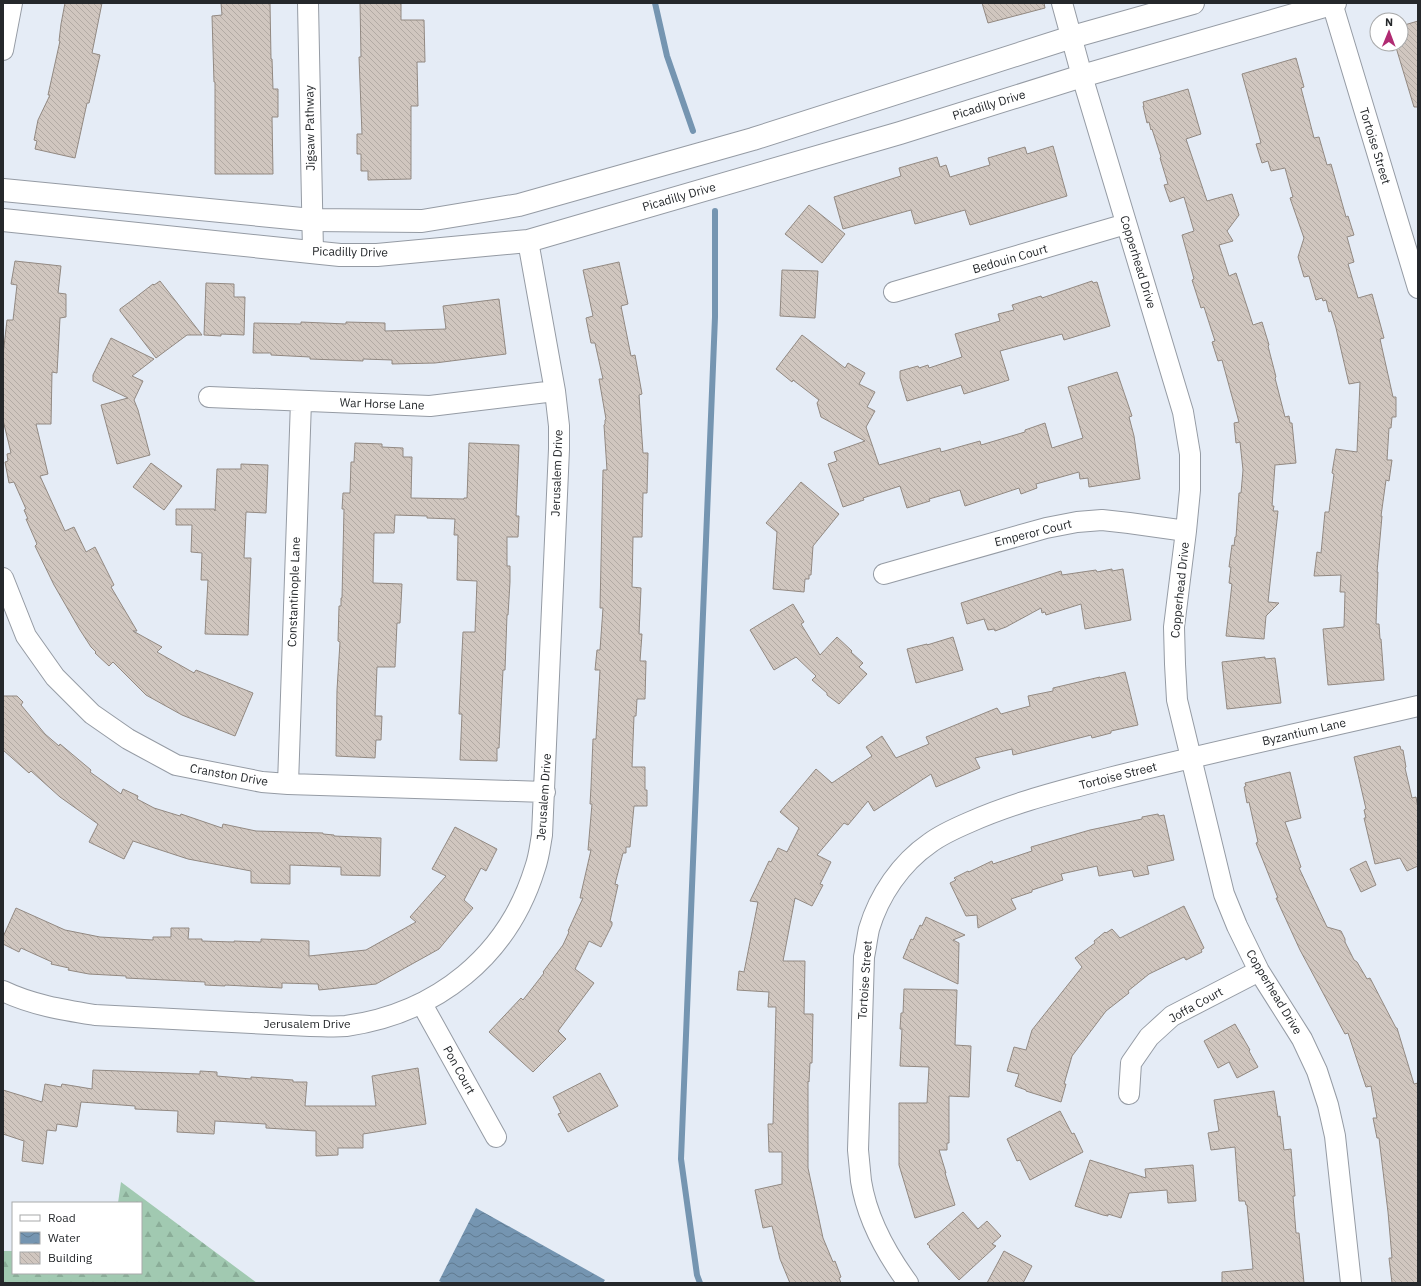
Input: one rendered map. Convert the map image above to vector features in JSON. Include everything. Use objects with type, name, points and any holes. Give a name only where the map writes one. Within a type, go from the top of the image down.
[{"type":"street","points":[[3,50],[12,3]]},
{"type":"street","name":"Jigsaw Pathway","points":[[308,3],[313,252]]},
{"type":"street","name":"Copperhead Drive","points":[[1062,3],[1082,76],[1183,412],[1190,454],[1190,490],[1174,627],[1177,700],[1224,894],[1237,926],[1259,971],[1302,1039],[1317,1071],[1328,1105],[1335,1136],[1351,1283]]},
{"type":"street","points":[[3,190],[312,220],[422,221],[519,205],[754,139],[1072,38],[1193,3]]},
{"type":"street","name":"Picadilly Drive","points":[[3,220],[340,255],[377,255],[528,241],[900,133],[1082,76],[1333,3]]},
{"type":"street","name":"Tortoise Street","points":[[1333,3],[1418,288]]},
{"type":"street","name":"Bedouin Court","points":[[894,292],[1103,232],[1126,224]]},
{"type":"street","name":"Jerusalem Drive","points":[[3,991],[60,1010],[95,1016],[310,1026],[344,1026],[372,1021],[400,1013],[422,1004],[450,987],[490,951],[511,922],[524,897],[536,867],[542,835],[559,449],[559,426],[555,391],[528,241]]},
{"type":"street","name":"War Horse Lane","points":[[209,397],[430,406],[555,391]]},
{"type":"street","name":"Constantinople Lane","points":[[288,784],[301,401]]},
{"type":"street","name":"Emperor Court","points":[[884,574],[1046,528],[1077,522],[1109,521],[1186,531]]},
{"type":"street","name":"Cranston Drive","points":[[3,578],[26,636],[55,678],[92,714],[128,739],[176,765],[262,782],[288,784],[545,792]]},
{"type":"street","name":"Byzantium Lane","points":[[1191,757],[1418,706]]},
{"type":"street","name":"Tortoise Street","points":[[908,1283],[896,1267],[880,1240],[869,1213],[861,1182],[858,1150],[864,958],[869,929],[879,903],[894,878],[910,860],[929,843],[948,832],[982,817],[1040,796],[1191,757]]},
{"type":"street","name":"Joffa Court","points":[[1129,1094],[1131,1063],[1149,1037],[1172,1016],[1259,971]]},
{"type":"street","name":"Pon Court","points":[[422,1004],[496,1137]]},
{"type":"green space","points":[[121,1182],[257,1283],[3,1283],[3,1251],[12,1251],[12,1274],[142,1274],[142,1202],[118,1202]]},
{"type":"water","points":[[476,1208],[605,1280],[603,1283],[443,1283],[439,1281]]},
{"type":"building","points":[[65,3],[102,3],[92,53],[100,55],[89,103],[87,103],[75,158],[35,149],[37,141],[34,140],[38,120],[50,95],[48,95],[60,41],[61,24]]},
{"type":"building","points":[[221,3],[270,3],[273,89],[278,89],[278,117],[272,117],[273,174],[215,174],[215,82],[212,16],[222,15]]},
{"type":"building","points":[[360,3],[401,3],[401,20],[424,20],[425,62],[417,62],[418,106],[411,106],[411,179],[368,180],[368,171],[361,171],[361,154],[357,154],[357,134],[362,134],[359,57],[361,57]]},
{"type":"building","points":[[982,3],[1044,3],[1045,8],[988,23]]},
{"type":"building","points":[[1418,21],[1418,107],[1414,107],[1397,52],[1409,52],[1409,24]]},
{"type":"building","points":[[1296,58],[1304,87],[1301,88],[1314,138],[1319,137],[1327,165],[1331,164],[1346,217],[1348,216],[1354,235],[1347,237],[1354,262],[1348,264],[1358,298],[1372,294],[1384,338],[1380,339],[1393,397],[1396,397],[1396,417],[1392,417],[1391,428],[1389,428],[1387,460],[1392,460],[1389,481],[1386,480],[1381,516],[1377,572],[1376,624],[1379,624],[1384,680],[1328,685],[1323,629],[1344,627],[1345,592],[1340,592],[1341,575],[1314,576],[1317,552],[1321,553],[1325,512],[1329,512],[1334,474],[1332,473],[1336,449],[1357,452],[1360,382],[1349,384],[1331,311],[1329,312],[1326,300],[1323,301],[1322,298],[1316,300],[1309,276],[1304,277],[1298,257],[1304,238],[1290,198],[1293,197],[1285,168],[1271,171],[1268,161],[1262,163],[1256,144],[1261,143],[1242,74]]},
{"type":"building","points":[[1188,89],[1201,134],[1186,139],[1207,201],[1232,194],[1239,215],[1227,231],[1233,241],[1219,245],[1229,276],[1236,273],[1253,325],[1262,322],[1269,345],[1275,378],[1285,417],[1289,416],[1290,423],[1292,423],[1296,463],[1275,465],[1272,506],[1274,506],[1273,511],[1278,511],[1268,602],[1279,603],[1266,616],[1264,639],[1226,636],[1232,584],[1229,583],[1231,567],[1229,567],[1232,545],[1234,546],[1236,537],[1239,493],[1241,493],[1243,470],[1240,442],[1236,443],[1234,423],[1239,422],[1222,360],[1218,361],[1212,342],[1215,341],[1204,307],[1201,308],[1192,280],[1194,279],[1182,235],[1194,231],[1184,197],[1170,202],[1164,185],[1168,184],[1160,158],[1161,157],[1152,129],[1151,130],[1149,122],[1147,123],[1143,106],[1143,102]]},
{"type":"building","points":[[1053,146],[1067,196],[970,225],[965,210],[915,224],[911,210],[843,229],[834,197],[901,176],[899,168],[937,157],[940,167],[946,165],[950,177],[990,165],[988,158],[1025,147],[1027,154]]},
{"type":"building","points":[[809,205],[845,234],[822,263],[785,234]]},
{"type":"building","points":[[15,261],[61,266],[58,293],[66,294],[66,317],[60,318],[57,373],[52,372],[51,424],[36,424],[48,474],[40,476],[65,531],[74,527],[86,552],[95,547],[114,585],[111,587],[137,631],[133,631],[162,647],[157,652],[194,673],[196,670],[253,693],[235,736],[182,715],[146,695],[113,662],[109,666],[95,653],[96,652],[80,630],[54,585],[35,546],[37,544],[26,519],[28,519],[24,510],[26,509],[14,482],[9,483],[5,462],[8,461],[7,454],[11,453],[3,420],[3,355],[7,320],[13,320],[17,285],[11,284]]},
{"type":"building","points":[[619,262],[628,304],[621,306],[631,356],[635,355],[642,394],[639,395],[643,453],[648,453],[647,493],[643,493],[642,537],[633,537],[632,587],[641,588],[639,634],[642,634],[640,661],[646,661],[645,699],[637,699],[636,716],[634,716],[632,767],[645,767],[647,806],[634,806],[630,847],[626,847],[626,853],[623,853],[615,884],[618,885],[610,921],[612,922],[612,925],[601,947],[589,941],[575,969],[594,983],[558,1031],[566,1039],[533,1072],[489,1032],[521,998],[523,1000],[544,973],[543,972],[563,945],[583,898],[580,898],[591,850],[588,850],[592,804],[590,804],[593,739],[596,739],[600,670],[595,670],[597,650],[600,650],[603,608],[600,608],[603,470],[607,470],[604,425],[606,419],[599,379],[603,379],[595,343],[591,343],[586,318],[593,316],[583,270]]},
{"type":"building","points":[[782,270],[818,271],[815,318],[780,316]]},
{"type":"building","points":[[160,281],[202,335],[187,335],[156,358],[120,309],[153,284],[154,285]]},
{"type":"building","points":[[1092,281],[1093,283],[1097,282],[1110,326],[1064,340],[1062,334],[1000,351],[1009,380],[964,394],[961,385],[907,401],[900,378],[900,371],[918,366],[919,368],[928,365],[929,368],[962,357],[955,334],[1000,321],[998,314],[1014,310],[1012,305],[1041,296],[1042,298]]},
{"type":"building","points":[[206,283],[234,284],[234,297],[245,297],[244,335],[204,335]]},
{"type":"building","points":[[499,299],[506,354],[435,363],[392,364],[392,360],[363,359],[363,361],[310,359],[310,357],[271,355],[271,353],[253,353],[254,323],[385,323],[385,331],[446,329],[443,306]]},
{"type":"building","points":[[802,335],[845,368],[848,363],[865,373],[859,384],[875,392],[867,407],[875,411],[866,427],[879,465],[940,448],[941,452],[980,441],[981,445],[1025,432],[1025,430],[1045,423],[1052,448],[1083,438],[1068,387],[1117,372],[1132,416],[1129,417],[1134,436],[1140,479],[1089,487],[1088,478],[1080,479],[1079,472],[1036,484],[1037,488],[1021,494],[1019,488],[965,506],[960,490],[929,499],[930,501],[907,508],[900,486],[863,498],[864,500],[843,507],[828,464],[837,461],[834,452],[865,441],[821,417],[817,403],[819,400],[776,369]]},
{"type":"building","points":[[111,338],[154,359],[132,376],[143,381],[134,400],[150,455],[117,464],[101,405],[128,398],[93,381],[93,375]]},
{"type":"building","points":[[355,443],[382,444],[382,447],[403,448],[403,457],[412,457],[411,498],[464,499],[467,498],[469,443],[519,445],[516,516],[519,516],[518,537],[507,537],[507,566],[510,566],[510,582],[505,670],[503,670],[497,761],[460,760],[462,714],[459,714],[463,632],[475,632],[477,581],[457,580],[458,535],[454,535],[455,519],[395,515],[394,533],[374,533],[373,583],[402,584],[400,623],[397,623],[395,667],[377,667],[375,716],[382,716],[381,740],[376,740],[375,758],[336,756],[337,690],[340,642],[338,641],[339,606],[341,606],[342,598],[344,509],[342,509],[343,493],[350,493],[351,462],[354,462]]},
{"type":"building","points":[[151,463],[182,486],[164,510],[133,487]]},
{"type":"building","points":[[241,464],[268,465],[266,513],[246,512],[244,558],[251,558],[248,635],[205,634],[208,580],[201,580],[202,553],[191,552],[192,525],[176,525],[176,509],[214,509],[215,511],[217,469],[241,469]]},
{"type":"building","points":[[801,482],[839,514],[813,546],[811,575],[809,575],[809,579],[805,579],[804,592],[773,589],[777,532],[766,523]]},
{"type":"building","points":[[1112,569],[1112,571],[1123,569],[1131,620],[1085,629],[1081,604],[1046,615],[1045,612],[1042,613],[1041,608],[1006,627],[995,631],[994,629],[988,630],[984,619],[967,624],[961,603],[1061,571],[1062,575]]},
{"type":"building","points":[[793,604],[804,622],[801,624],[820,655],[837,637],[863,663],[859,667],[867,674],[839,704],[827,695],[827,693],[812,680],[816,676],[796,657],[774,670],[750,630]]},
{"type":"building","points":[[953,637],[963,670],[916,683],[907,649]]},
{"type":"building","points":[[1265,657],[1265,659],[1275,658],[1281,703],[1227,709],[1222,662]]},
{"type":"building","points":[[1125,672],[1138,725],[1111,731],[1111,733],[1092,738],[1091,735],[1013,755],[1012,749],[975,758],[980,768],[936,787],[931,774],[874,811],[868,801],[848,825],[844,823],[817,855],[831,862],[820,884],[823,885],[812,906],[795,898],[783,961],[805,961],[804,1014],[813,1014],[812,1063],[810,1063],[809,1082],[808,1081],[808,1168],[823,1238],[833,1262],[835,1261],[841,1277],[839,1278],[841,1283],[790,1283],[780,1259],[772,1226],[763,1228],[755,1190],[782,1184],[782,1152],[769,1152],[768,1124],[773,1124],[776,1007],[768,1007],[769,992],[737,990],[739,971],[744,972],[758,902],[750,901],[769,861],[771,862],[778,848],[787,852],[799,828],[780,812],[816,769],[832,783],[872,756],[866,747],[882,736],[896,758],[929,744],[926,737],[997,708],[1001,714],[1030,706],[1028,696],[1053,691],[1053,688]]},
{"type":"building","points":[[3,696],[17,696],[23,702],[21,705],[45,734],[59,746],[60,744],[91,770],[90,772],[121,794],[123,789],[138,796],[137,799],[154,808],[180,816],[181,814],[222,828],[223,824],[256,831],[323,833],[334,836],[381,838],[380,876],[341,875],[341,867],[290,865],[290,884],[251,883],[251,871],[188,859],[133,841],[124,859],[89,842],[98,824],[60,797],[31,771],[29,773],[3,750]]},
{"type":"building","points":[[1400,746],[1401,750],[1403,750],[1405,768],[1412,798],[1416,797],[1418,808],[1418,866],[1407,871],[1400,858],[1375,864],[1364,818],[1366,818],[1364,810],[1366,809],[1354,757]]},
{"type":"building","points":[[1290,772],[1301,818],[1285,822],[1301,867],[1299,868],[1327,927],[1341,931],[1354,960],[1357,962],[1367,979],[1370,978],[1397,1028],[1414,1084],[1418,1083],[1418,1283],[1392,1283],[1389,1258],[1392,1258],[1388,1212],[1379,1138],[1377,1138],[1373,1118],[1377,1118],[1371,1086],[1366,1087],[1348,1033],[1345,1034],[1300,950],[1276,898],[1278,898],[1256,843],[1258,842],[1249,802],[1247,803],[1244,787],[1246,786],[1245,783]]},
{"type":"building","points":[[1158,814],[1159,816],[1164,815],[1174,860],[1147,866],[1149,874],[1134,877],[1132,870],[1099,876],[1097,866],[1061,874],[1063,880],[1032,890],[1032,892],[1011,899],[1016,909],[978,928],[977,915],[966,916],[950,883],[956,880],[954,878],[992,861],[993,864],[1032,851],[1031,847],[1090,830],[1142,819],[1142,817]]},
{"type":"building","points":[[455,827],[497,849],[486,871],[481,868],[464,900],[473,908],[439,949],[376,984],[319,990],[318,984],[282,983],[282,988],[205,985],[205,982],[126,978],[126,976],[89,974],[68,970],[69,968],[51,964],[52,962],[21,948],[19,952],[3,944],[3,937],[16,908],[65,930],[100,937],[153,940],[153,937],[171,937],[171,928],[189,928],[188,939],[202,939],[202,941],[261,942],[261,939],[309,941],[309,956],[366,950],[416,922],[410,917],[446,876],[432,869]]},
{"type":"building","points":[[1366,861],[1376,885],[1361,892],[1350,869]]},
{"type":"building","points":[[1184,906],[1204,948],[1201,950],[1202,952],[1186,960],[1184,957],[1149,974],[1128,991],[1129,993],[1106,1011],[1072,1056],[1064,1084],[1066,1084],[1061,1102],[1015,1086],[1019,1074],[1007,1071],[1014,1047],[1026,1050],[1032,1030],[1082,967],[1075,958],[1095,943],[1094,941],[1105,932],[1106,933],[1112,929],[1120,938]]},
{"type":"building","points":[[926,917],[965,935],[953,940],[959,943],[958,984],[903,958],[911,939],[913,940],[920,925],[922,926]]},
{"type":"building","points":[[904,989],[957,990],[955,1045],[971,1046],[969,1097],[949,1096],[949,1143],[947,1143],[947,1150],[939,1150],[955,1205],[915,1218],[899,1165],[899,1103],[927,1103],[929,1067],[900,1066],[902,1029],[900,1029],[901,1013],[903,1013]]},
{"type":"building","points":[[1235,1024],[1258,1067],[1237,1078],[1229,1062],[1218,1068],[1204,1041]]},
{"type":"building","points":[[418,1068],[426,1124],[363,1134],[363,1148],[338,1148],[338,1155],[316,1156],[316,1131],[266,1128],[266,1124],[215,1121],[214,1134],[177,1132],[178,1111],[135,1109],[135,1106],[81,1102],[77,1127],[57,1124],[56,1131],[47,1130],[43,1164],[22,1161],[24,1141],[3,1134],[3,1090],[42,1102],[45,1084],[61,1087],[62,1084],[92,1089],[93,1070],[200,1074],[200,1071],[217,1072],[217,1076],[251,1079],[251,1077],[293,1080],[293,1082],[307,1082],[305,1106],[376,1106],[372,1076]]},
{"type":"building","points":[[600,1073],[618,1106],[568,1132],[558,1114],[561,1113],[553,1097]]},
{"type":"building","points":[[1274,1091],[1278,1117],[1280,1116],[1284,1150],[1291,1149],[1295,1196],[1293,1196],[1296,1233],[1299,1233],[1304,1283],[1222,1283],[1222,1272],[1253,1269],[1247,1205],[1245,1201],[1239,1201],[1235,1147],[1211,1150],[1208,1133],[1219,1131],[1214,1100]]},
{"type":"building","points":[[1060,1111],[1072,1134],[1074,1133],[1083,1152],[1030,1180],[1020,1160],[1017,1161],[1007,1139]]},
{"type":"building","points":[[1090,1160],[1146,1178],[1145,1169],[1193,1165],[1196,1201],[1168,1203],[1167,1190],[1129,1193],[1121,1218],[1108,1214],[1108,1216],[1103,1215],[1075,1206]]},
{"type":"building","points":[[963,1212],[978,1229],[987,1221],[1001,1236],[992,1244],[996,1246],[959,1280],[927,1244]]},
{"type":"building","points":[[1004,1251],[1032,1266],[1023,1283],[987,1283]]},
{"type":"waterway","points":[[655,3],[667,56],[693,131]]},
{"type":"waterway","points":[[700,1283],[697,1275],[681,1159],[715,317],[715,211]]}]
